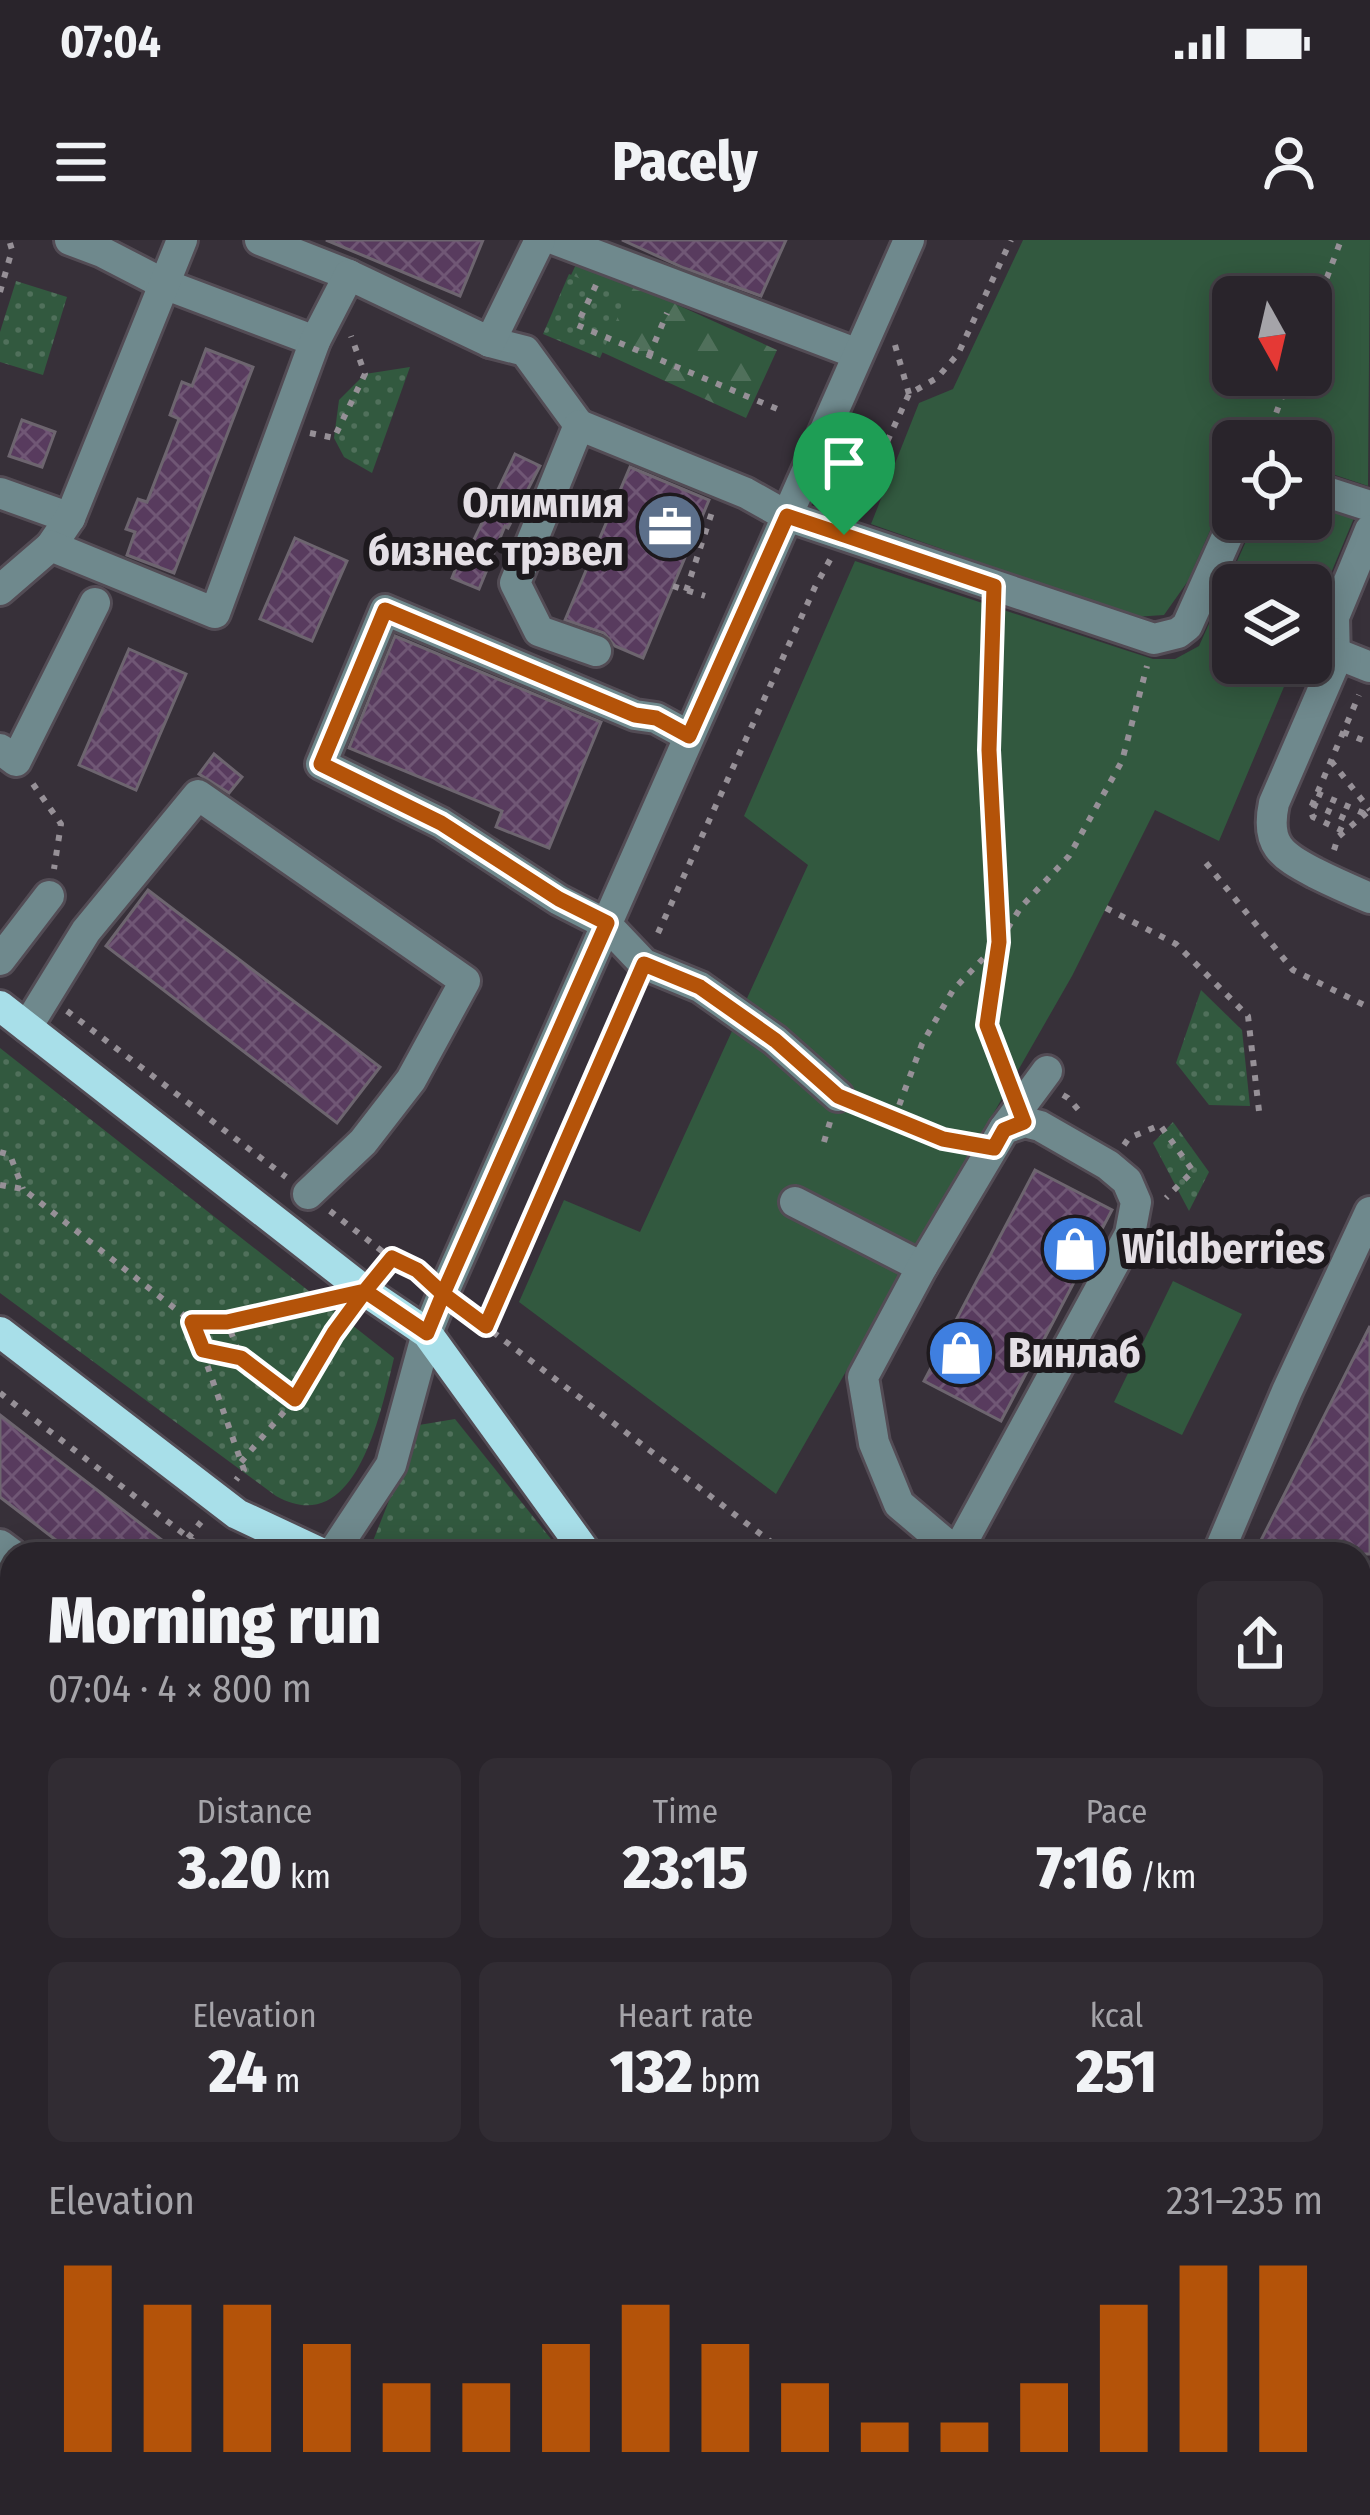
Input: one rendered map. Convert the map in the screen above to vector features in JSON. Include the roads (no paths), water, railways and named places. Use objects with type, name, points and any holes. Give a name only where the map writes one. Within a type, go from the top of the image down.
[{"type":"main road","points":[[0,1006],[365,1291],[427,1333],[578,1542]]},
{"type":"main road","points":[[0,1332],[237,1514],[300,1542]]},
{"type":"street","points":[[70,240],[164,284],[315,340]]},
{"type":"street","points":[[0,590],[51,546],[70,518],[182,240]]},
{"type":"street","points":[[260,240],[343,287],[525,351],[579,425],[746,493],[787,516],[1154,639],[1187,626],[1226,540]]},
{"type":"street","points":[[490,341],[540,240]]},
{"type":"street","points":[[556,240],[858,354]]},
{"type":"street","points":[[336,1542],[391,1465],[427,1333],[443,1294],[909,240]]},
{"type":"street","points":[[51,546],[215,613],[315,340],[343,287]]},
{"type":"street","points":[[579,425],[515,583],[539,632],[596,651]]},
{"type":"street","points":[[0,493],[70,518]]},
{"type":"street","points":[[1332,494],[1370,506]]},
{"type":"street","points":[[1370,531],[1337,608],[1334,662],[1274,803],[1272,832],[1288,859],[1370,898]]},
{"type":"street","points":[[8,755],[95,603]]},
{"type":"street","points":[[689,736],[656,718],[635,715],[385,610],[321,764],[441,823],[559,899],[607,923],[644,964],[700,987],[775,1040],[838,1096]]},
{"type":"street","points":[[1335,653],[1366,677]]},
{"type":"street","points":[[27,1027],[86,932],[198,796],[465,981],[411,1080],[363,1142],[308,1194]]},
{"type":"street","points":[[0,960],[49,896]]},
{"type":"street","points":[[944,1542],[899,1504],[874,1443],[863,1377],[922,1267],[1047,1071]]},
{"type":"street","points":[[963,1542],[1130,1234],[1136,1202],[1127,1180],[1040,1126],[1008,1133]]},
{"type":"street","points":[[795,1202],[922,1267]]},
{"type":"street","points":[[1223,1542],[1370,1212]]},
{"type":"place","name":"Олимпия бизнес трэвел","points":[[670,527]]},
{"type":"place","name":"Wildberries","points":[[1075,1249]]},
{"type":"place","name":"Винлаб","points":[[961,1353]]}]
